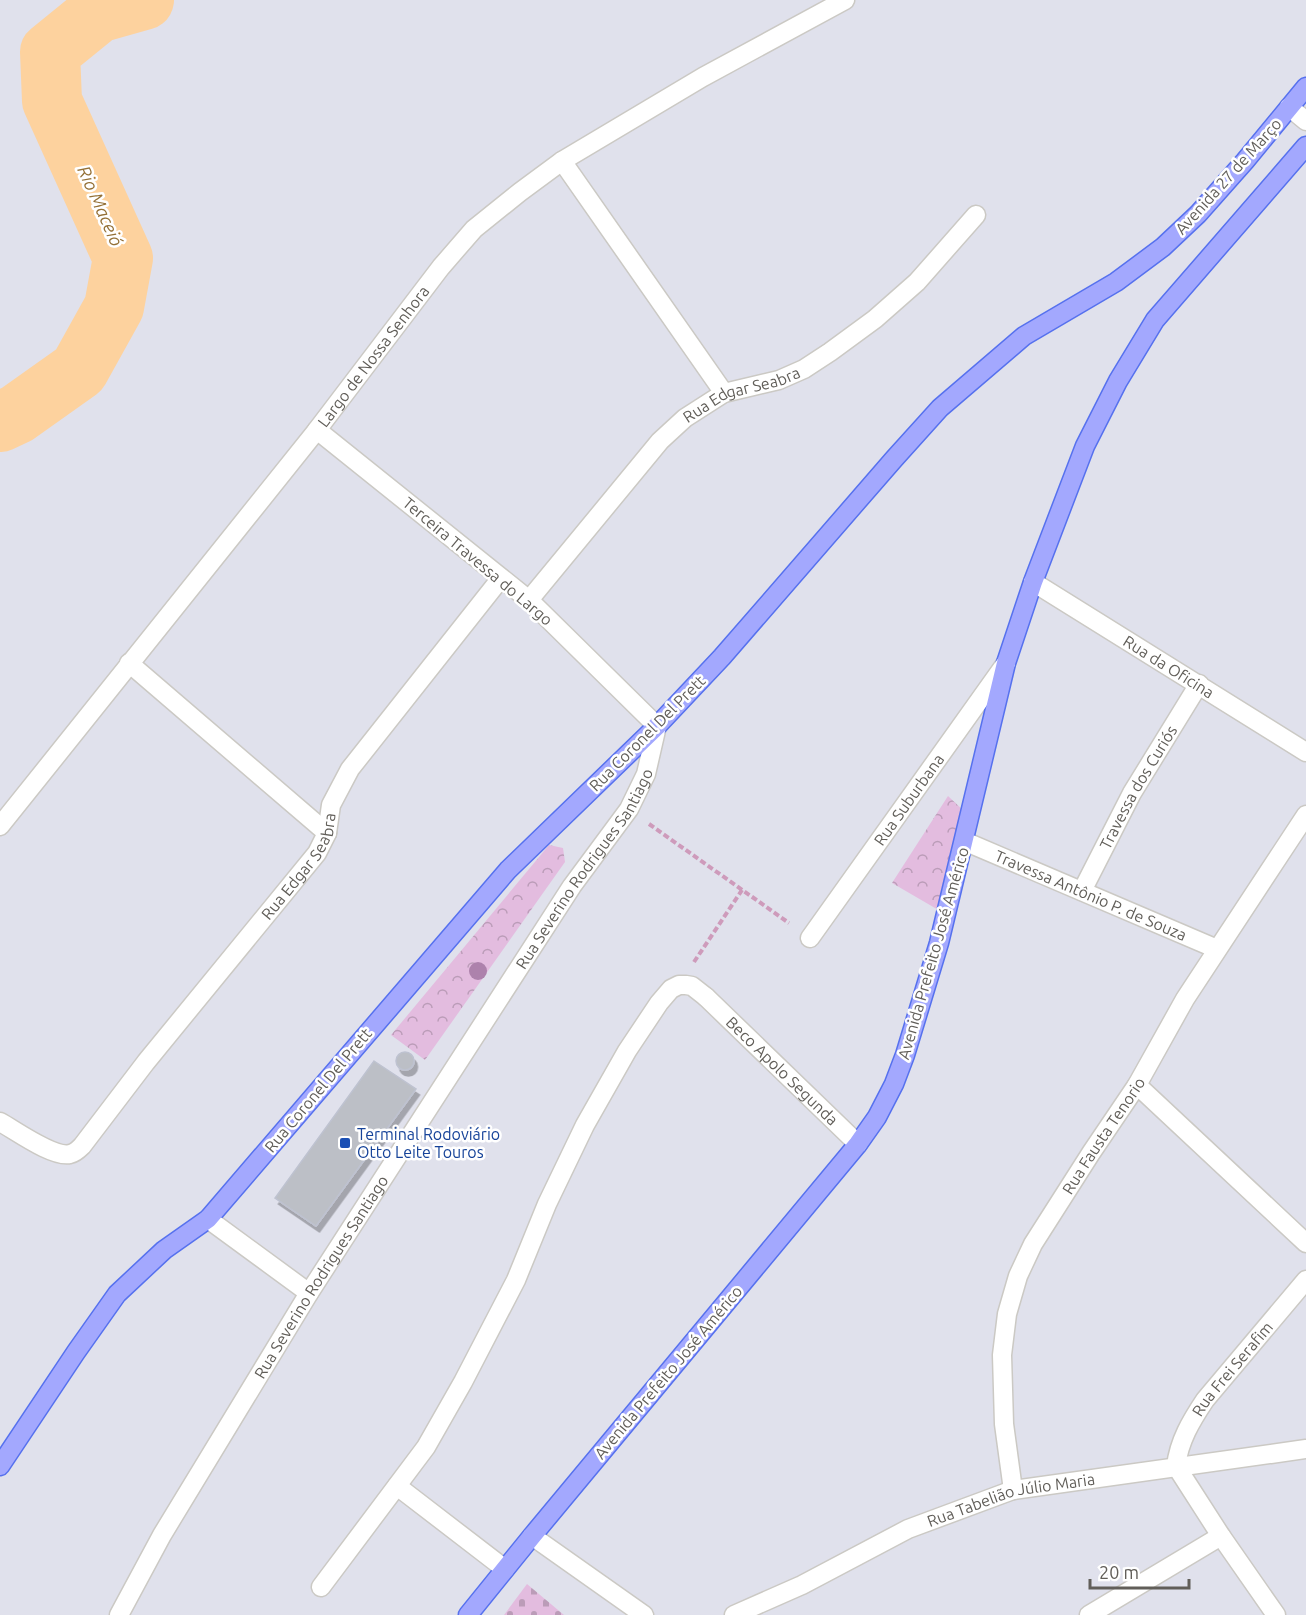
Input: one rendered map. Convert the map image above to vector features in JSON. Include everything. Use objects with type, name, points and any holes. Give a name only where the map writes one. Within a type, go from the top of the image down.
[{"type":"main road","name":"Avenida 27 de Março","points":[[1116,282],[1163,247],[1198,214],[1306,87]]},
{"type":"main road","name":"Avenida Prefeito José Américo","points":[[468,1615],[858,1144],[877,1117],[894,1084],[905,1055],[939,943],[1006,663],[1033,582],[1085,446],[1118,381],[1155,320],[1306,146]]},
{"type":"main road","name":"Rua Coronel Del Prett","points":[[0,1466],[117,1294],[164,1250],[208,1219],[508,870],[657,726],[722,657],[940,408],[1024,336],[1116,282]]},
{"type":"street","name":"Largo de Nossa Senhora","points":[[0,826],[316,430],[434,276],[474,229],[562,161],[703,77],[845,0]]},
{"type":"street","points":[[1289,107],[1306,121]]},
{"type":"street","points":[[562,161],[724,393]]},
{"type":"street","name":"Rua Edgar Seabra","points":[[529,600],[660,441],[685,418],[724,393],[779,380],[804,369],[830,352],[875,319],[917,282],[976,215]]},
{"type":"street","name":"Terceira Travessa do Largo","points":[[316,430],[529,600],[657,726]]},
{"type":"street","name":"Rua Edgar Seabra","points":[[0,1122],[59,1153],[73,1154],[82,1146],[146,1062],[313,860],[327,833],[332,805],[350,769],[501,578]]},
{"type":"street","name":"Rua da Oficina","points":[[1033,582],[1306,752]]},
{"type":"street","points":[[129,663],[327,833]]},
{"type":"street","name":"Rua Suburbana","points":[[810,938],[1006,663]]},
{"type":"street","name":"Travessa dos Curiós","points":[[1082,891],[1132,793],[1199,684]]},
{"type":"street","name":"Rua Severino Rodrigues Santiago","points":[[118,1615],[162,1535],[309,1293],[572,886],[629,809],[646,774],[657,726]]},
{"type":"street","name":"Rua Fausta Tenorio","points":[[1013,1490],[1004,1424],[1002,1355],[1007,1314],[1018,1276],[1046,1224],[1137,1086],[1185,999],[1306,815]]},
{"type":"street","name":"Travessa Antônio P. de Souza","points":[[964,841],[1217,949]]},
{"type":"street","points":[[321,1587],[426,1447],[516,1280],[547,1204],[585,1125],[627,1051],[659,1003],[671,989],[679,985]]},
{"type":"street","name":"Beco Apolo Segunda","points":[[679,985],[692,986],[706,997],[858,1144]]},
{"type":"street","points":[[1137,1086],[1306,1243]]},
{"type":"street","points":[[208,1219],[309,1293]]},
{"type":"street","name":"Rua Frei Serafim","points":[[1176,1466],[1191,1421],[1205,1400],[1306,1280]]},
{"type":"street","name":"Rua Tabelião Júlio Maria","points":[[734,1615],[802,1585],[908,1529],[1013,1490],[1306,1449]]},
{"type":"street","points":[[1176,1466],[1276,1615]]},
{"type":"street","points":[[396,1486],[505,1569]]},
{"type":"street","points":[[532,1536],[644,1615]]},
{"type":"street","points":[[1089,1615],[1221,1536]]},
{"type":"path","points":[[629,809],[810,938]]},
{"type":"path","points":[[679,985],[742,890]]},
{"type":"green space","points":[[948,796],[965,812],[947,915],[892,883]]},
{"type":"green space","points":[[549,845],[563,848],[565,862],[425,1060],[391,1035]]},
{"type":"green space","points":[[527,1584],[564,1615],[504,1615]]},
{"type":"building","points":[[401,1052],[409,1052],[414,1057],[412,1068],[401,1070],[396,1065],[396,1057]]},
{"type":"building","name":"Terminal Rodoviário Otto Leite Touros","points":[[374,1061],[416,1089],[316,1226],[275,1198]]},
{"type":"waterway","name":"Rio Maceió","points":[[0,422],[17,414],[79,370],[114,307],[123,258],[52,101],[50,52],[98,13],[144,0]]},
{"type":"place","name":"Terminal Rodoviário Otto Leite Touros","points":[[345,1143]]}]
